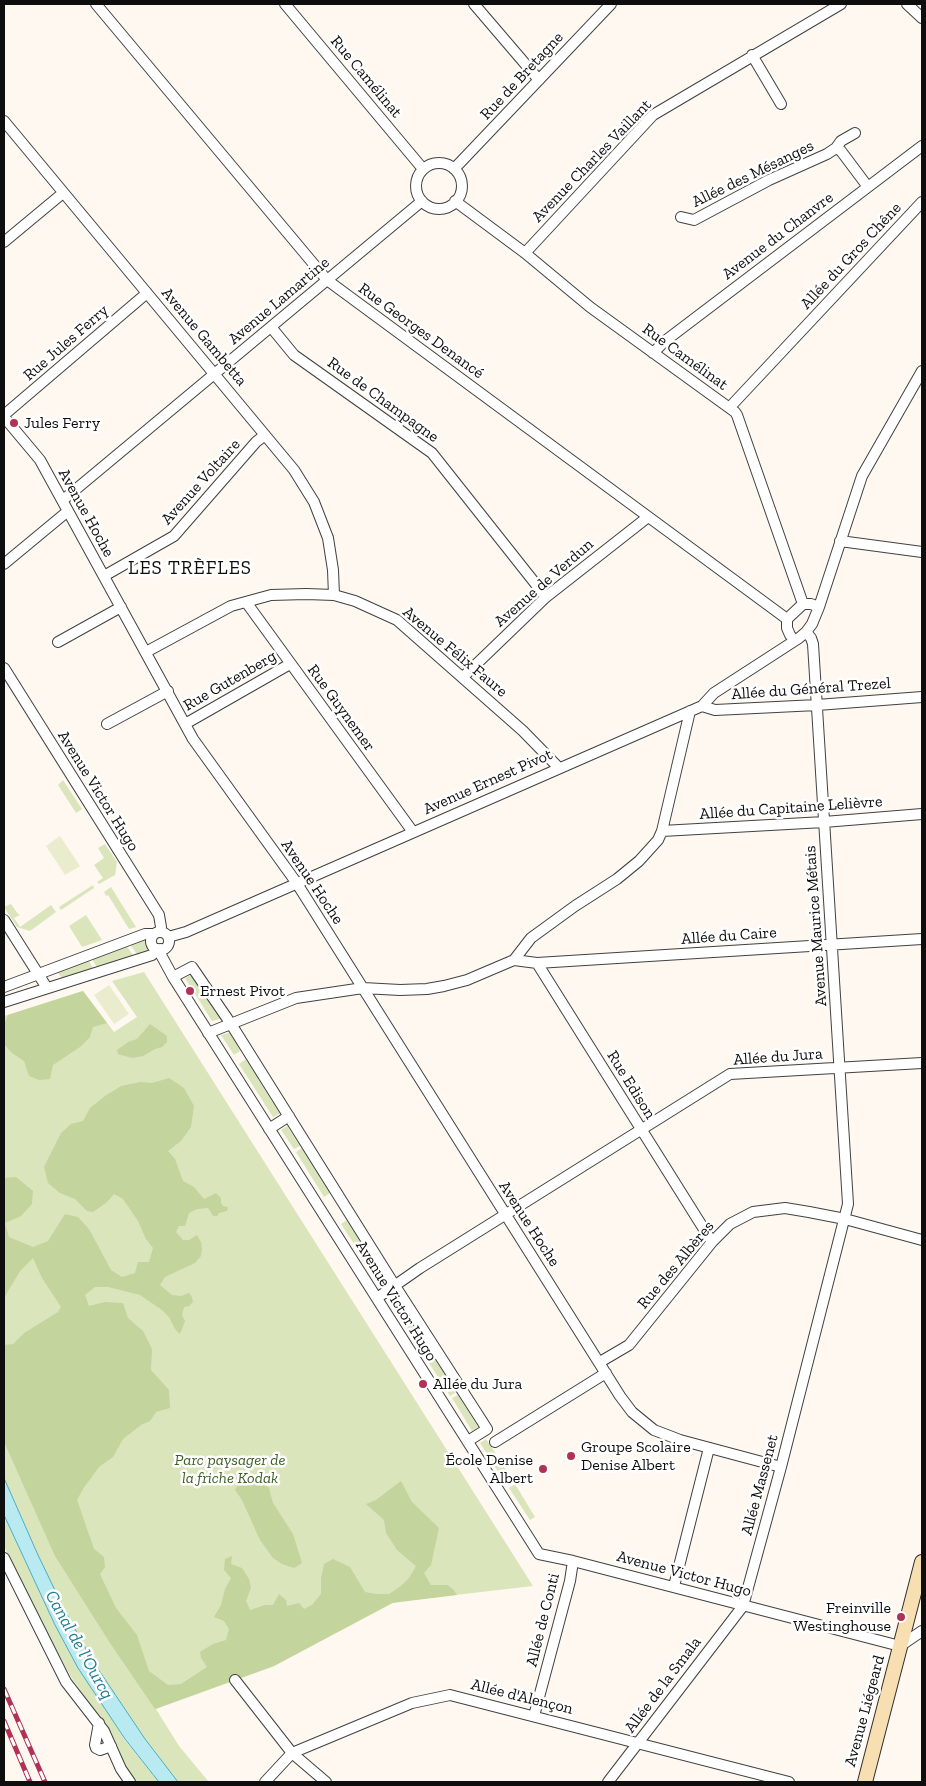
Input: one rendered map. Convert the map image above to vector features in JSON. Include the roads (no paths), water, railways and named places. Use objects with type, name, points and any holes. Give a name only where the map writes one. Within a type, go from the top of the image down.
[{"type":"street","name":"Rue Georges Denancé","points":[[96,4],[326,280],[788,619]]},
{"type":"street","name":"Rue Camélinat","points":[[285,4],[423,169]]},
{"type":"street","points":[[474,4],[539,80]]},
{"type":"street","name":"Rue de Bretagne","points":[[454,169],[611,4]]},
{"type":"street","name":"Avenue Charles Vaillant","points":[[525,253],[653,115],[841,4]]},
{"type":"street","points":[[907,4],[922,18]]},
{"type":"street","points":[[752,55],[780,104]]},
{"type":"street","name":"Avenue Gambetta","points":[[4,121],[294,470],[314,502],[328,538],[333,570],[334,595]]},
{"type":"street","name":"Allée des Mésanges","points":[[681,217],[694,220],[770,180],[827,154],[836,148],[841,141],[855,133]]},
{"type":"street","name":"Avenue du Chanvre","points":[[653,352],[922,146]]},
{"type":"street","name":"Allée des Mésanges","points":[[836,148],[841,151],[868,187]]},
{"type":"street","points":[[438,163],[454,169],[462,185],[456,201],[445,208],[433,208],[422,201],[416,186],[423,169],[438,163]]},
{"type":"street","points":[[4,242],[63,193]]},
{"type":"street","name":"Avenue Lamartine","points":[[63,500],[422,201]]},
{"type":"street","name":"Rue Camélinat","points":[[456,201],[525,253],[590,307],[730,407],[737,415],[803,604]]},
{"type":"street","name":"Allée du Gros Chêne","points":[[730,407],[922,202]]},
{"type":"street","name":"Rue Jules Ferry","points":[[4,416],[147,293]]},
{"type":"street","name":"Rue de Champagne","points":[[271,327],[294,355],[432,453],[546,597]]},
{"type":"street","points":[[806,632],[819,608],[862,476],[922,371]]},
{"type":"street","name":"Avenue Hoche","points":[[4,416],[40,460],[185,724],[204,755],[296,882],[505,1215],[632,1412],[654,1430],[680,1440],[781,1467]]},
{"type":"street","name":"Avenue Voltaire","points":[[104,576],[174,536],[256,442],[265,435]]},
{"type":"street","points":[[4,564],[68,511]]},
{"type":"street","name":"Avenue de Verdun","points":[[463,677],[546,597],[648,517]]},
{"type":"street","points":[[840,541],[922,552]]},
{"type":"street","name":"Avenue Félix Faure","points":[[146,652],[231,606],[271,595],[334,595],[355,601],[397,620],[523,730],[559,768]]},
{"type":"street","name":"Rue Guynemer","points":[[246,602],[413,832]]},
{"type":"street","points":[[794,640],[787,628],[788,619],[803,604],[811,604],[819,608]]},
{"type":"street","points":[[58,642],[121,607]]},
{"type":"street","name":"Avenue Ernest Pivot","points":[[4,987],[145,934],[186,932],[296,882],[702,706],[714,693],[806,632]]},
{"type":"street","name":"Avenue Maurice Métais","points":[[806,632],[813,644],[848,1204],[845,1219]]},
{"type":"street","name":"Rue Gutenberg","points":[[185,724],[290,664]]},
{"type":"street","name":"Avenue Victor Hugo","points":[[4,668],[159,915],[160,934],[151,943],[159,949],[173,977],[208,1033],[539,1554],[674,1586],[743,1606],[900,1646]]},
{"type":"street","points":[[107,724],[168,691]]},
{"type":"street","name":"Allée du Général Trezel","points":[[702,706],[715,710],[922,697]]},
{"type":"street","points":[[208,1033],[296,998],[363,988],[406,990],[444,986],[467,980],[514,960],[532,938],[630,869],[658,840],[662,831],[690,711]]},
{"type":"street","name":"Allée du Capitaine Lelièvre","points":[[662,831],[824,822],[922,814]]},
{"type":"street","points":[[4,920],[47,988]]},
{"type":"street","points":[[4,1002],[152,955],[168,945],[160,934]]},
{"type":"street","name":"Allée du Caire","points":[[537,964],[922,939]]},
{"type":"street","points":[[514,960],[537,964]]},
{"type":"street","name":"Rue Edison","points":[[537,964],[712,1242]]},
{"type":"street","name":"Avenue Victor Hugo","points":[[173,977],[192,967],[231,1024],[487,1429],[468,1441]]},
{"type":"street","name":"Allée du Jura","points":[[377,1298],[420,1268],[730,1074],[922,1063]]},
{"type":"street","points":[[269,1128],[289,1116]]},
{"type":"street","name":"Rue des Albères","points":[[600,1362],[629,1345],[712,1242],[730,1224],[753,1212],[785,1208],[845,1219],[922,1240]]},
{"type":"street","name":"Allée Massenet","points":[[743,1606],[845,1219]]},
{"type":"street","points":[[495,1442],[606,1373]]},
{"type":"street","points":[[674,1586],[710,1448]]},
{"type":"street","points":[[4,1558],[66,1682],[104,1731],[121,1769],[130,1782]]},
{"type":"street","name":"Allée de Conti","points":[[534,1716],[570,1580],[573,1561]]},
{"type":"street","name":"Avenue Liégeard","points":[[865,1782],[922,1562]]},
{"type":"street","name":"Allée de la Smala","points":[[608,1782],[743,1606]]},
{"type":"street","points":[[900,1646],[922,1631]]},
{"type":"street","points":[[235,1680],[292,1753],[326,1782]]},
{"type":"street","name":"Allée d'Alençon","points":[[265,1782],[292,1753],[412,1703],[450,1695],[789,1782]]},
{"type":"street","points":[[98,1723],[96,1748],[100,1750],[111,1746]]},
{"type":"water","name":"Canal de l'Ourcq","points":[[4,1478],[63,1607],[92,1660],[145,1739],[178,1782],[159,1782],[125,1739],[78,1668],[55,1625],[4,1515]]},
{"type":"railway","points":[[4,1689],[45,1782]]},
{"type":"railway","points":[[4,1721],[30,1782]]},
{"type":"place","name":"Jules Ferry","points":[[14,423]]},
{"type":"place","name":"Ernest Pivot","points":[[190,991]]},
{"type":"place","name":"Allée du Jura","points":[[423,1384]]},
{"type":"place","name":"Groupe Scolaire Denise Albert","points":[[571,1456]]},
{"type":"place","name":"École Denise Albert","points":[[543,1469]]},
{"type":"place","name":"Freinville Westinghouse","points":[[901,1617]]},
{"type":"district","name":"LES TRÈFLES","points":[[190,569]]},
{"type":"park label","name":"Parc paysager de la friche Kodak","points":[[230,1469]]}]
